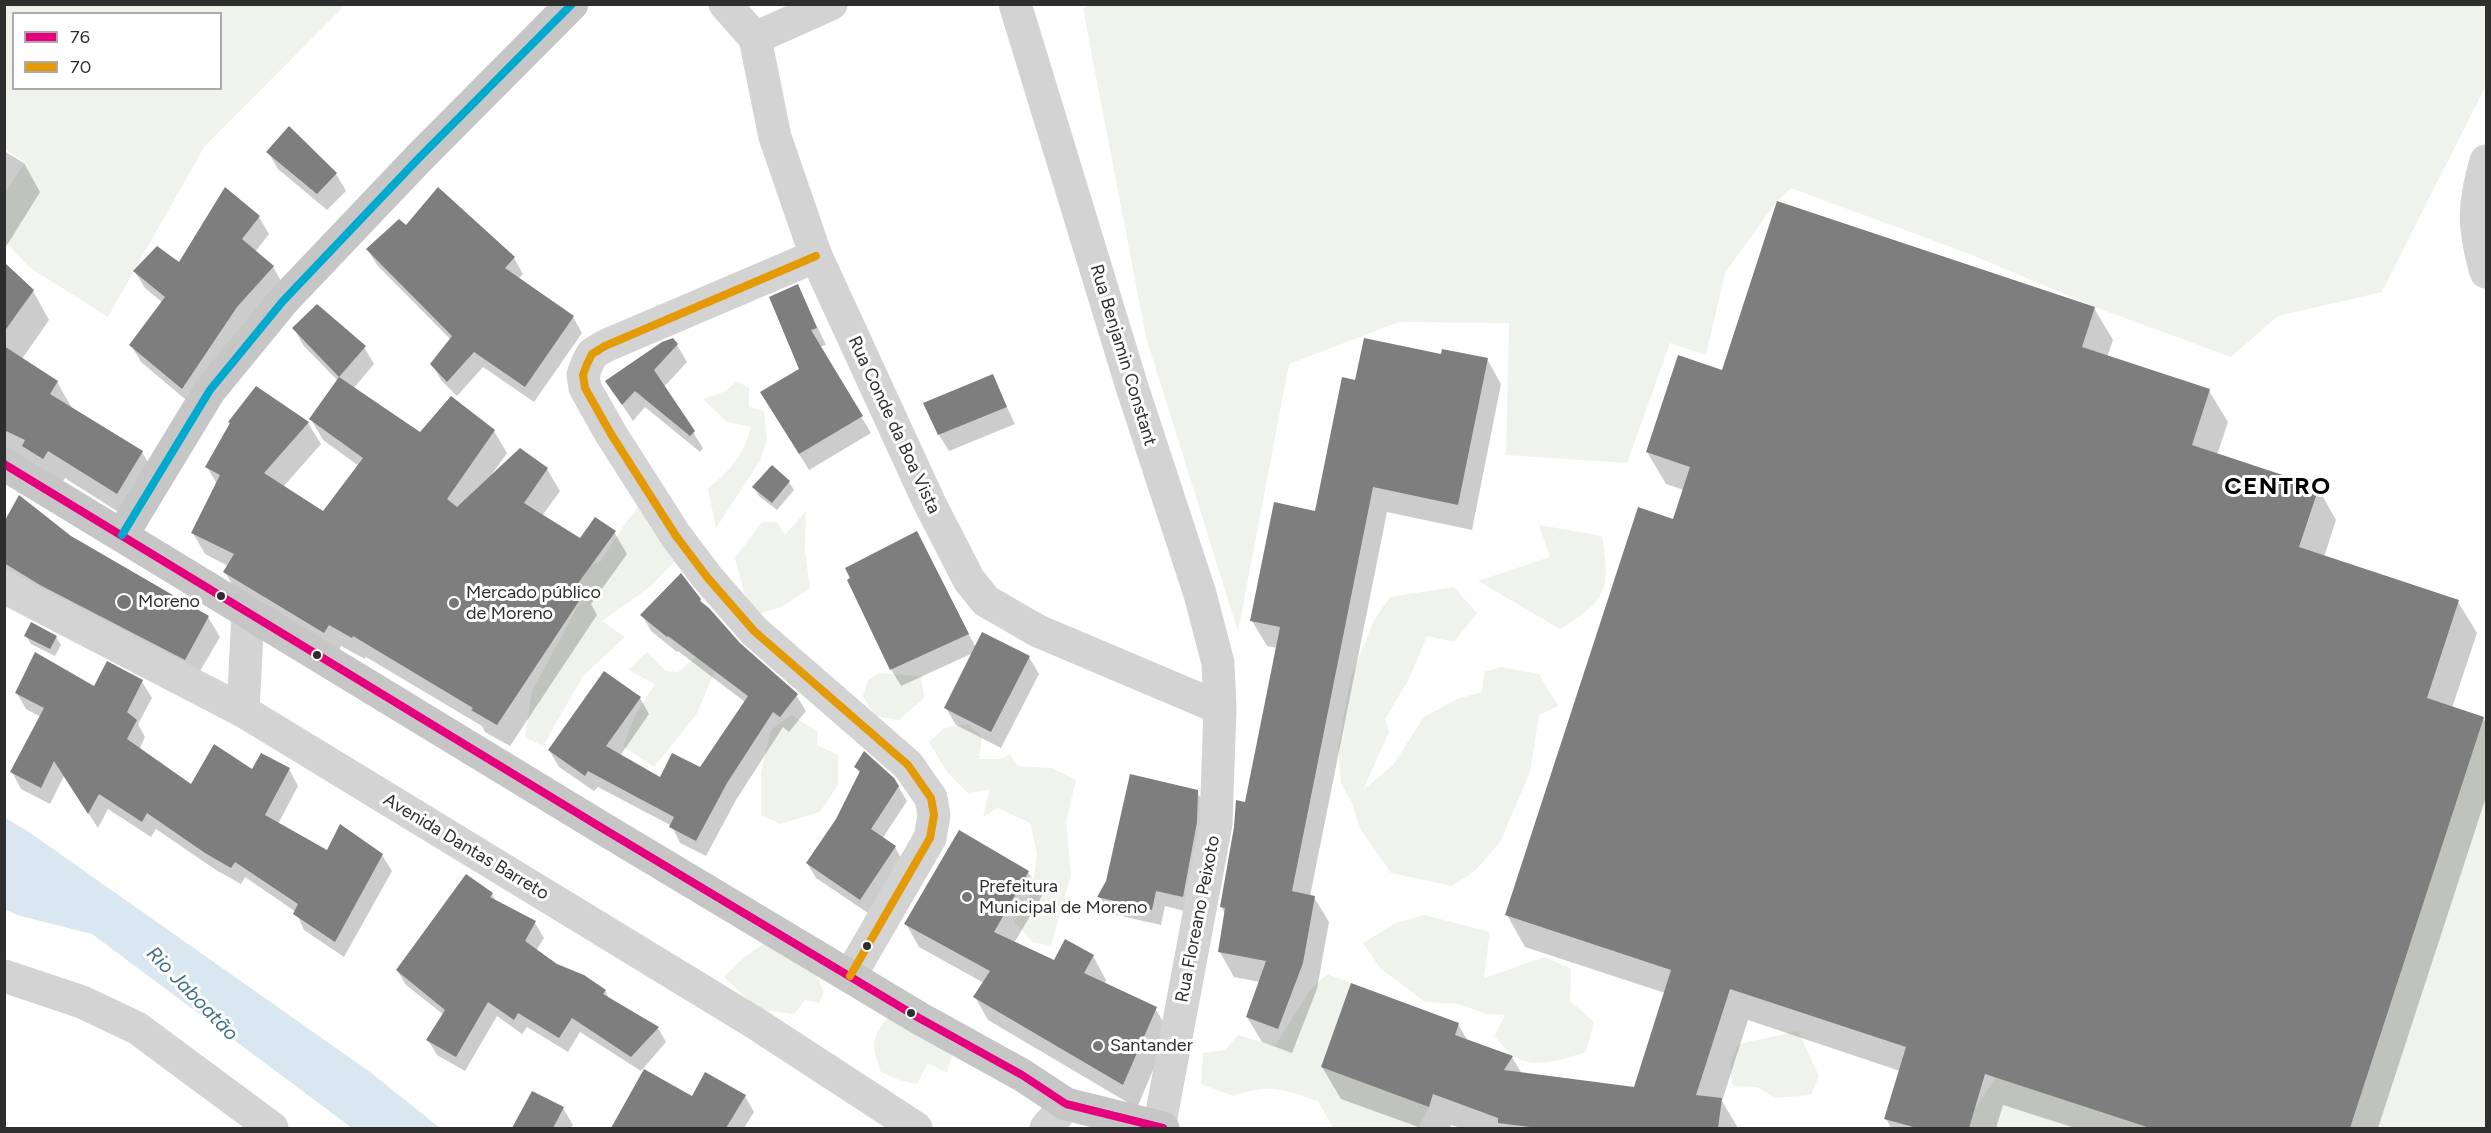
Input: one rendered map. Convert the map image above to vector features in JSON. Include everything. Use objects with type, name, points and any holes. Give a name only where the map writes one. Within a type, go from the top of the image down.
[{"type":"main road","points":[[122,535],[210,390],[283,300],[418,159],[572,4]]},
{"type":"main road","points":[[4,464],[919,1018],[1022,1075],[1056,1116],[1161,1128]]},
{"type":"street","points":[[725,4],[755,38],[831,4]]},
{"type":"street","name":"Rua Benjamin Constant","points":[[1015,4],[1129,376],[1212,636],[1218,663],[1220,708]]},
{"type":"street","name":"Rua Conde da Boa Vista","points":[[755,38],[775,137],[816,256],[929,502],[969,580],[986,601],[1038,631],[1220,708]]},
{"type":"street","points":[[2487,161],[2476,196],[2477,240],[2487,273]]},
{"type":"street","points":[[816,256],[605,346],[592,354],[583,375],[585,388],[611,434],[676,536],[707,577],[754,631],[908,765],[931,798],[934,815],[930,838],[850,976]]},
{"type":"street","name":"Avenida Dantas Barreto","points":[[4,587],[243,711],[755,1023],[916,1128]]},
{"type":"street","points":[[243,711],[248,613]]},
{"type":"street","name":"Rua Floreano Peixoto","points":[[1161,1128],[1216,824],[1220,708]]},
{"type":"street","points":[[4,976],[82,1002],[137,1029],[272,1128]]},
{"type":"shaded area","points":[[1089,4],[2486,5],[2486,85],[2382,292],[2278,316],[2231,357],[2095,307],[1972,255],[1791,188],[1777,201],[1725,273],[1706,355],[1670,343],[1627,463],[1506,455],[1509,323],[1399,322],[1289,364],[1238,632],[1146,337],[1083,9]]},
{"type":"shaded area","points":[[5,5],[345,5],[204,147],[108,317],[29,267],[5,241],[4,195],[25,162],[5,149]]},
{"type":"shaded area","points":[[737,381],[749,388],[749,407],[764,411],[767,440],[760,461],[716,528],[708,489],[740,455],[751,427],[727,422],[703,399],[726,391]]},
{"type":"shaded area","points":[[642,502],[675,561],[651,586],[602,621],[625,637],[583,676],[543,746],[525,737],[532,691],[585,593],[575,586],[587,566],[600,562]]},
{"type":"shaded area","points":[[806,511],[805,551],[810,588],[781,607],[758,614],[744,593],[735,558],[762,522],[777,522],[785,535]]},
{"type":"shaded area","points":[[1539,525],[1602,536],[1606,569],[1602,592],[1588,610],[1560,629],[1478,581],[1550,557]]},
{"type":"shaded area","points":[[1454,587],[1477,613],[1454,642],[1427,636],[1409,679],[1385,719],[1389,732],[1363,790],[1393,765],[1424,717],[1457,699],[1482,692],[1484,672],[1501,667],[1539,674],[1558,706],[1539,715],[1530,772],[1500,842],[1475,871],[1452,886],[1391,873],[1361,830],[1351,801],[1341,783],[1338,747],[1351,677],[1374,620],[1390,597]]},
{"type":"shaded area","points":[[647,652],[666,671],[678,672],[696,657],[715,671],[696,715],[654,767],[623,746],[635,715],[655,684],[628,670]]},
{"type":"shaded area","points":[[879,673],[921,676],[924,698],[899,720],[875,716],[863,696],[868,680]]},
{"type":"shaded area","points":[[791,715],[818,732],[817,745],[838,755],[838,785],[820,812],[780,824],[761,815],[761,772],[771,730]]},
{"type":"shaded area","points":[[2484,717],[2486,718],[2486,1128],[2350,1128]]},
{"type":"shaded area","points":[[968,724],[982,737],[979,759],[1000,759],[1010,754],[1018,766],[1052,768],[1076,780],[1066,821],[1071,875],[1051,946],[1033,942],[1014,922],[1032,893],[1037,853],[1030,823],[998,808],[983,817],[989,790],[968,793],[947,772],[929,742],[944,728]]},
{"type":"shaded area","points":[[1424,915],[1490,932],[1484,978],[1545,957],[1571,969],[1570,1001],[1594,1022],[1586,1052],[1550,1062],[1523,1061],[1512,1055],[1494,1036],[1505,1015],[1486,1014],[1459,1004],[1425,1002],[1380,968],[1363,943],[1396,923]]},
{"type":"shaded area","points":[[763,944],[811,964],[824,992],[819,1003],[805,1000],[794,1014],[759,1010],[724,977],[743,958]]},
{"type":"shaded area","points":[[1327,974],[1351,983],[1321,1067],[1429,1107],[1418,1128],[1333,1128],[1318,1101],[1306,1097],[1276,1089],[1257,1090],[1233,1096],[1201,1084],[1203,1053],[1225,1050],[1238,1035],[1275,1046],[1310,990]]},
{"type":"shaded area","points":[[888,1017],[955,1045],[947,1073],[928,1063],[917,1084],[899,1080],[881,1072],[874,1043],[878,1031]]},
{"type":"shaded area","points":[[1798,1031],[1819,1076],[1811,1095],[1775,1098],[1757,1087],[1733,1086],[1731,1064],[1733,1054],[1739,1044]]},
{"type":"shaded area","points":[[1996,1077],[2150,1128],[1969,1128],[1975,1108]]},
{"type":"water","name":"Rio Jaboatão","points":[[5,818],[26,830],[370,1072],[440,1128],[352,1128],[92,934],[17,915],[5,909]]},
{"type":"building","points":[[289,126],[337,173],[317,194],[266,152]]},
{"type":"building","points":[[225,187],[260,216],[242,239],[274,266],[237,307],[182,389],[129,345],[165,297],[133,271],[157,246],[179,262]]},
{"type":"building","points":[[438,187],[515,257],[505,268],[574,316],[525,387],[474,352],[447,382],[430,364],[452,336],[366,249],[399,219],[406,225]]},
{"type":"building","points":[[1777,201],[2095,307],[2082,347],[2210,389],[2192,445],[2319,487],[2299,547],[2459,600],[2427,698],[2484,717],[2350,1128],[2150,1128],[1985,1074],[1969,1128],[1917,1128],[1884,1119],[1906,1047],[1730,989],[1696,1095],[1722,1098],[1718,1128],[1538,1128],[1498,1123],[1498,1118],[1433,1094],[1429,1107],[1321,1067],[1351,983],[1459,1023],[1455,1035],[1513,1056],[1504,1070],[1634,1087],[1671,970],[1505,915],[1638,507],[1673,519],[1690,467],[1646,452],[1678,355],[1722,370]]},
{"type":"building","points":[[4,262],[34,290],[4,332]]},
{"type":"building","points":[[798,284],[817,328],[811,330],[863,416],[799,454],[760,392],[799,369],[769,297]]},
{"type":"building","points":[[317,304],[366,346],[339,377],[292,328]]},
{"type":"building","points":[[673,338],[678,344],[654,370],[695,431],[690,436],[635,391],[622,405],[605,381],[662,342]]},
{"type":"building","points":[[1364,338],[1441,354],[1442,349],[1488,358],[1458,505],[1373,487],[1292,891],[1315,896],[1303,963],[1278,1029],[1246,1017],[1266,961],[1218,952],[1225,908],[1220,907],[1234,827],[1236,800],[1245,802],[1280,627],[1250,621],[1274,502],[1315,511],[1342,377],[1355,380]]},
{"type":"building","points":[[4,346],[58,381],[50,394],[143,451],[117,494],[48,451],[43,459],[22,446],[25,440],[4,430]]},
{"type":"building","points":[[993,374],[1007,407],[938,435],[923,403]]},
{"type":"building","points":[[339,377],[420,432],[451,396],[495,430],[447,499],[457,507],[520,448],[548,468],[524,503],[580,538],[595,517],[616,531],[576,586],[585,592],[497,725],[471,710],[473,708],[353,636],[352,638],[329,625],[324,633],[223,572],[234,554],[191,533],[220,475],[205,467],[230,423],[228,422],[256,386],[309,422],[264,473],[323,511],[363,458],[309,419]]},
{"type":"building","points":[[772,465],[790,481],[772,503],[752,487]]},
{"type":"building","name":"Moreno","points":[[19,495],[71,536],[209,616],[185,660],[40,585],[4,563],[4,522]]},
{"type":"building","points":[[917,531],[969,634],[890,670],[847,580],[850,578],[845,568]]},
{"type":"building","points":[[681,573],[701,599],[700,601],[740,643],[798,694],[780,717],[773,712],[727,783],[696,841],[669,827],[674,817],[588,771],[585,776],[548,750],[604,671],[641,697],[606,746],[660,777],[672,753],[700,767],[748,696],[640,615]]},
{"type":"building","points":[[31,622],[57,636],[50,649],[24,636]]},
{"type":"building","points":[[982,632],[1030,656],[991,732],[944,708]]},
{"type":"building","points":[[35,652],[94,686],[107,661],[143,680],[127,712],[137,720],[127,739],[191,784],[214,744],[252,769],[261,753],[290,768],[265,815],[327,850],[340,824],[383,854],[335,942],[293,914],[298,904],[235,862],[231,868],[205,853],[147,813],[142,822],[99,794],[88,814],[54,761],[41,788],[10,772],[44,708],[15,693]]},
{"type":"building","points":[[864,751],[894,778],[899,786],[871,829],[896,846],[860,900],[806,863],[836,819],[860,771],[854,767]]},
{"type":"building","points":[[1130,774],[1198,790],[1197,822],[1183,897],[1156,891],[1152,910],[1097,897],[1106,881]]},
{"type":"building","points":[[959,830],[1029,871],[994,932],[1054,960],[1065,939],[1094,955],[1084,973],[1157,1007],[1123,1085],[973,997],[990,971],[904,924]]},
{"type":"building","points":[[466,874],[493,893],[490,897],[536,921],[525,941],[557,964],[584,975],[606,990],[603,994],[659,1027],[631,1057],[572,1018],[559,1038],[518,1013],[514,1020],[488,1002],[456,1057],[426,1040],[445,1010],[396,970]]},
{"type":"building","points":[[644,1069],[692,1096],[705,1072],[746,1095],[726,1128],[611,1128]]},
{"type":"building","points":[[532,1091],[564,1107],[553,1128],[512,1128]]},
{"type":"transit line","points":[[122,535],[210,390],[283,301],[418,159],[572,4]]},
{"type":"transit line","name":"70","points":[[816,256],[605,346],[592,354],[583,375],[585,388],[611,434],[676,536],[707,577],[754,631],[908,765],[931,798],[934,815],[930,838],[850,976]]},
{"type":"transit line","name":"76","points":[[4,464],[597,825],[919,1018],[1022,1075],[1066,1104],[1163,1128]]},
{"type":"place","name":"Moreno","points":[[124,602]]},
{"type":"place","name":"Mercado público de Moreno","points":[[454,603]]},
{"type":"place","name":"Prefeitura Municipal de Moreno","points":[[967,897]]},
{"type":"place","name":"Santander","points":[[1098,1046]]},
{"type":"district","name":"CENTRO","points":[[2278,487]]}]
